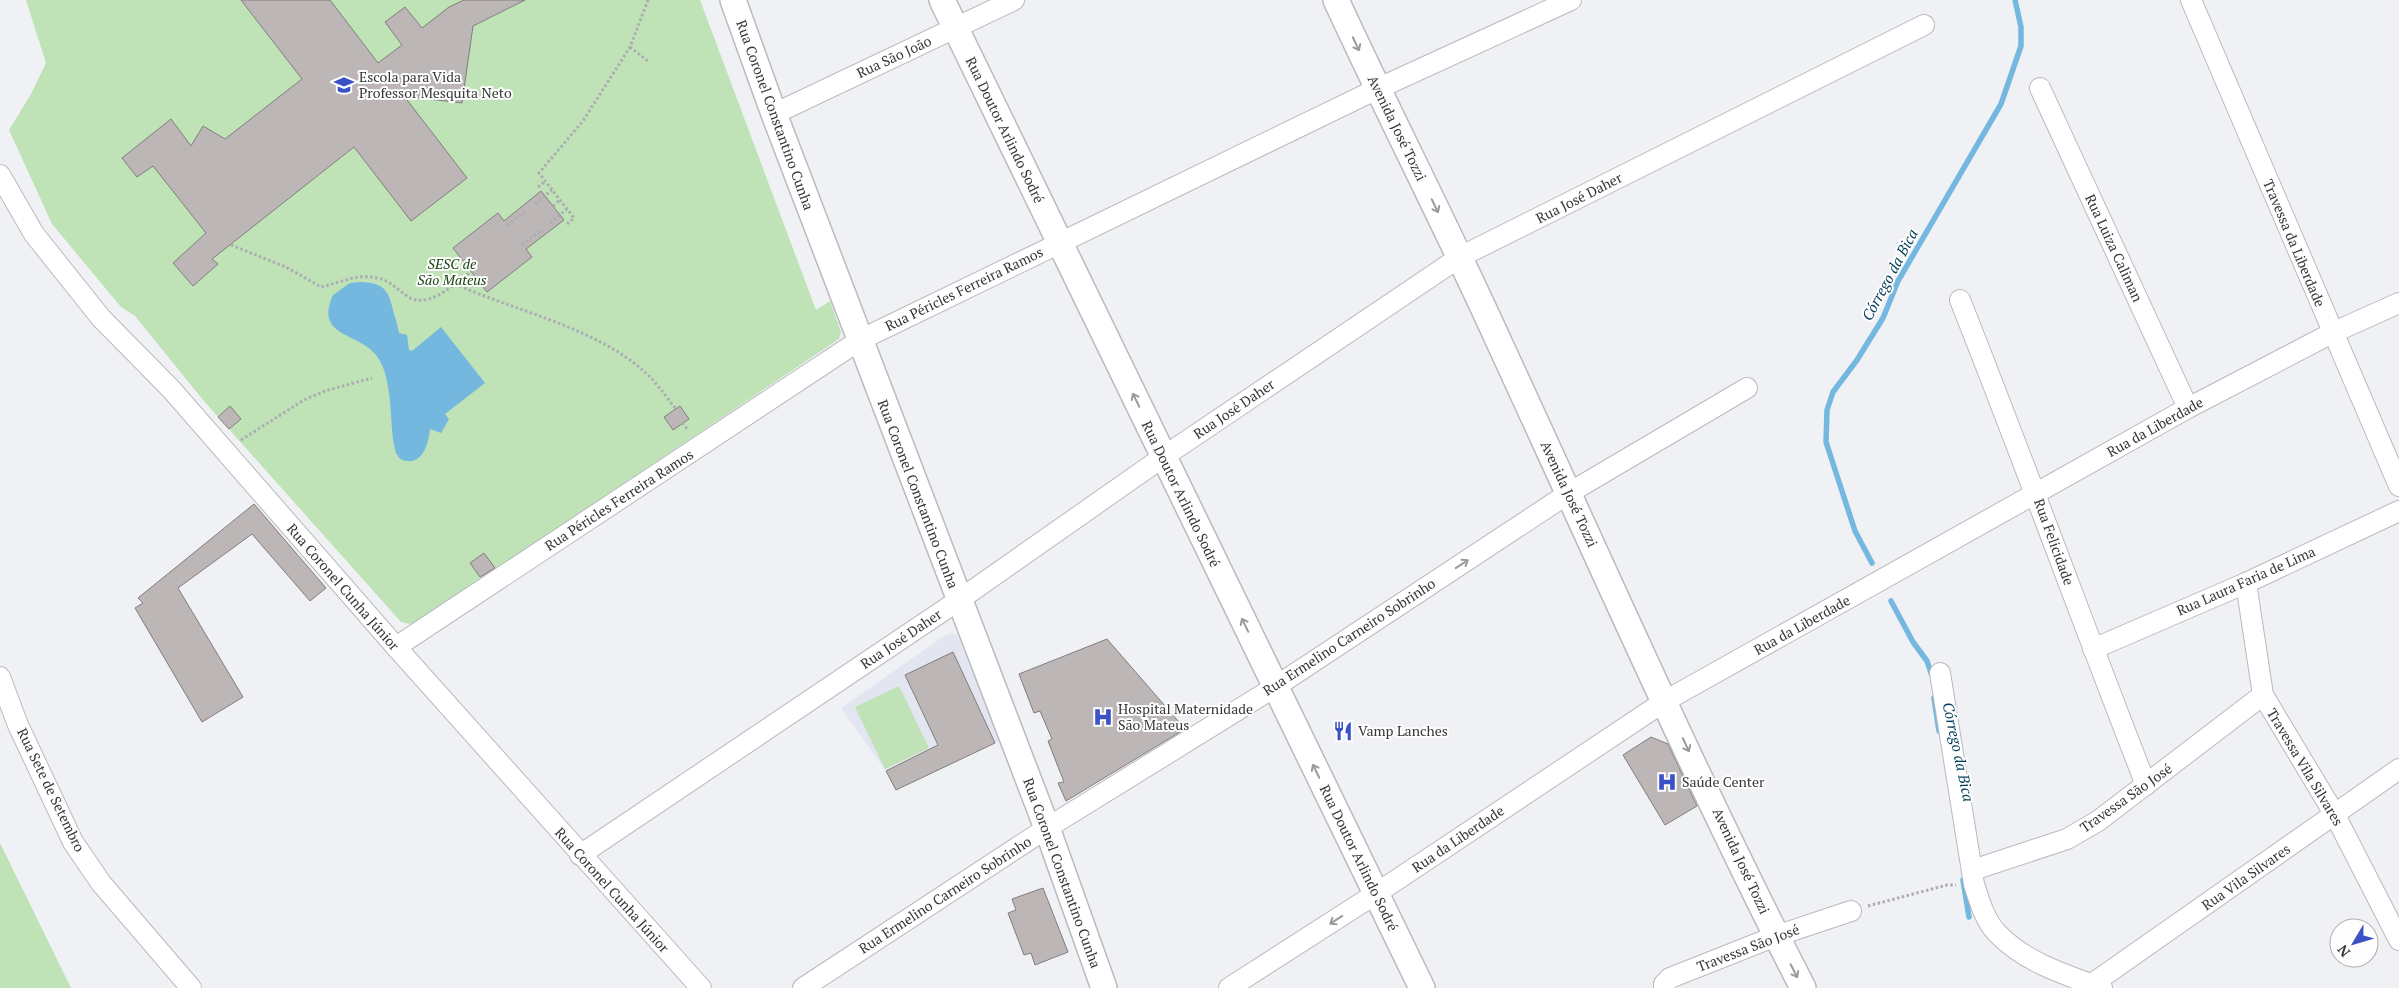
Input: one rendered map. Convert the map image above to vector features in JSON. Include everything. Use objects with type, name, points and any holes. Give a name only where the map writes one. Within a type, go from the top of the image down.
[{"type":"street","name":"Rua Coronel Constantino Cunha","points":[[733,0],[774,114],[1047,828],[1104,988]]},
{"type":"street","name":"Rua Doutor Arlindo Sodré","points":[[942,0],[1422,988]]},
{"type":"street","name":"Rua São João","points":[[774,114],[1014,0]]},
{"type":"street","name":"Avenida José Tozzi","points":[[1336,0],[1377,89],[1460,257],[1665,701],[1776,936],[1803,988]]},
{"type":"street","name":"Rua Péricles Ferreira Ramos","points":[[396,647],[860,340],[1377,89],[1571,0]]},
{"type":"street","name":"Travessa da Liberdade","points":[[2191,0],[2399,486]]},
{"type":"street","name":"Rua José Daher","points":[[580,855],[959,600],[1163,457],[1460,257],[1924,25]]},
{"type":"street","name":"Rua Luiza Caliman","points":[[2040,88],[2188,408]]},
{"type":"street","name":"Rua Coronel Cunha Júnior","points":[[0,175],[34,234],[101,318],[171,389],[580,855],[701,988]]},
{"type":"street","name":"Rua Felicidade","points":[[1960,300],[2036,493],[2146,786]]},
{"type":"street","name":"Rua da Liberdade","points":[[1229,988],[1258,980],[1377,893],[1665,701],[2188,408],[2332,333],[2399,303]]},
{"type":"street","name":"Rua Ermelino Carneiro Sobrinho","points":[[802,988],[1047,828],[1275,687],[1569,494],[1747,388]]},
{"type":"street","name":"Rua Laura Faria de Lima","points":[[2093,649],[2246,583],[2399,511]]},
{"type":"street","name":"Travessa Vila Silvares","points":[[2246,583],[2263,696],[2335,814],[2399,940]]},
{"type":"street","points":[[1940,673],[1974,884],[1980,905],[1996,933],[2026,957],[2097,986]]},
{"type":"street","name":"Rua Sete de Setembro","points":[[0,677],[18,725],[73,842],[101,883],[191,988]]},
{"type":"street","name":"Travessa São José","points":[[1972,870],[2067,839],[2098,821],[2263,696]]},
{"type":"street","name":"Rua Vila Silvares","points":[[2097,986],[2399,769]]},
{"type":"street","name":"Travessa São José","points":[[1665,984],[1776,936],[1851,911]]},
{"type":"path","points":[[567,224],[574,218],[539,173],[551,162],[583,121],[630,47],[648,0]]},
{"type":"path","points":[[630,47],[649,62]]},
{"type":"path","points":[[538,187],[546,181]]},
{"type":"path","points":[[535,204],[552,190]]},
{"type":"path","points":[[553,206],[560,200]]},
{"type":"path","points":[[550,223],[567,209]]},
{"type":"path","points":[[507,225],[525,212]]},
{"type":"path","points":[[522,244],[540,230]]},
{"type":"path","points":[[231,245],[286,267],[321,287],[345,279],[367,276],[390,283],[407,297],[418,300],[434,296],[471,272]]},
{"type":"path","points":[[455,284],[509,307],[556,321],[582,333],[632,362],[648,376],[676,409]]},
{"type":"path","points":[[240,441],[304,400],[325,391],[372,378]]},
{"type":"path","points":[[1851,911],[1947,885]]},
{"type":"shaded area","points":[[953,633],[958,635],[999,741],[896,790],[886,771],[841,708],[947,634]]},
{"type":"green space","name":"SESC de São Mateus","points":[[26,0],[700,0],[816,310],[830,301],[841,332],[839,339],[419,621],[411,624],[401,622],[203,400],[135,316],[121,307],[52,224],[9,130],[31,94],[46,63]]},
{"type":"green space","points":[[899,686],[929,748],[885,769],[855,707]]},
{"type":"green space","points":[[0,843],[71,988],[0,988]]},
{"type":"water","points":[[350,283],[376,284],[388,294],[399,333],[407,335],[409,350],[412,351],[441,327],[485,383],[445,414],[449,419],[441,433],[430,429],[425,449],[413,461],[400,459],[396,453],[389,389],[382,365],[376,355],[368,348],[341,332],[329,319],[329,309],[333,295]]},
{"type":"building","points":[[241,0],[330,0],[378,63],[402,45],[385,22],[405,7],[422,28],[449,7],[464,0],[525,0],[473,26],[462,103],[404,96],[467,178],[411,221],[354,147],[212,259],[218,264],[193,286],[173,263],[206,233],[153,166],[137,177],[122,158],[171,119],[191,146],[203,126],[225,139],[302,79]]},
{"type":"building","points":[[541,191],[564,220],[526,249],[532,257],[487,292],[453,248],[498,213],[504,221]]},
{"type":"building","points":[[230,406],[241,419],[229,429],[218,417]]},
{"type":"building","points":[[680,406],[689,419],[673,430],[664,417]]},
{"type":"building","points":[[254,504],[326,588],[310,601],[252,534],[178,588],[243,697],[202,722],[135,608],[143,603],[138,598]]},
{"type":"building","points":[[484,553],[495,568],[480,577],[470,563]]},
{"type":"building","name":"Hospital Maternidade São Mateus","points":[[1107,639],[1185,729],[1066,801],[1058,783],[1064,782],[1048,741],[1052,739],[1040,711],[1034,713],[1019,674]]},
{"type":"building","points":[[953,652],[995,743],[896,790],[886,771],[938,745],[905,675]]},
{"type":"building","name":"Saúde Center","points":[[1651,737],[1668,744],[1697,806],[1665,825],[1623,755]]},
{"type":"building","points":[[1043,888],[1068,952],[1035,965],[1031,953],[1024,955],[1008,913],[1016,910],[1012,899]]},
{"type":"waterway","name":"Córrego da Bica","points":[[1872,563],[1855,531],[1826,442],[1827,410],[1833,392],[1857,360],[1883,318],[1898,281],[2001,104],[2021,46],[2021,27],[2015,0]]},
{"type":"waterway","name":"Córrego da Bica","points":[[1891,601],[1913,642],[1927,661],[1932,676]]},
{"type":"waterway","name":"Córrego da Bica","points":[[1934,698],[1939,731]]},
{"type":"waterway","name":"Córrego da Bica","points":[[1963,880],[1969,917]]},
{"type":"place","name":"Escola para Vida Professor Mesquita Neto","points":[[344,85]]},
{"type":"place","name":"Hospital Maternidade São Mateus","points":[[1103,717]]},
{"type":"place","name":"Vamp Lanches","points":[[1343,731]]},
{"type":"place","name":"Saúde Center","points":[[1667,782]]}]
